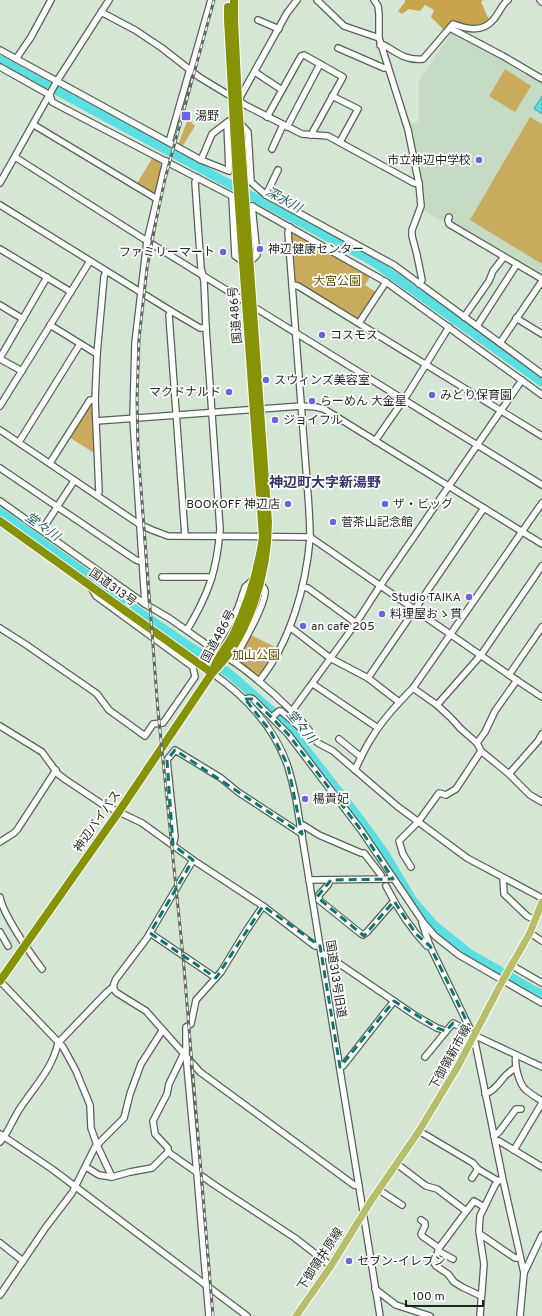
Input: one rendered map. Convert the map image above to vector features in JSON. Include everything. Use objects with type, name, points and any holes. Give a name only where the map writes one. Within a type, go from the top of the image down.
[{"type":"highway","name":"国道486号","points":[[229,0],[228,20],[235,99]]},
{"type":"highway","name":"国道486号","points":[[216,666],[236,641],[250,612],[268,522],[257,410],[242,198],[234,121],[234,0]]},
{"type":"highway","name":"国道313号","points":[[0,521],[88,584],[216,666]]},
{"type":"highway","name":"神辺バイパス","points":[[0,981],[118,813],[216,666]]},
{"type":"main road","name":"下御領新市線","points":[[362,1214],[419,1131],[530,933],[542,902]]},
{"type":"main road","name":"下御領井原線","points":[[296,1316],[331,1266],[362,1214]]},
{"type":"street","points":[[16,59],[34,33],[51,0]]},
{"type":"street","points":[[0,183],[34,125],[57,81],[109,0]]},
{"type":"street","points":[[169,142],[211,0]]},
{"type":"street","points":[[235,99],[255,72],[287,13],[297,0]]},
{"type":"street","points":[[317,0],[344,26],[380,42],[406,58],[414,60],[423,59],[453,24],[470,30],[484,27],[493,20],[508,0]]},
{"type":"street","points":[[374,0],[378,6],[380,14],[380,42],[408,130],[419,184],[421,206],[412,230],[422,280],[419,284]]},
{"type":"street","points":[[101,12],[136,30],[190,70],[235,99],[268,117],[302,134],[328,136],[414,183],[419,184]]},
{"type":"street","points":[[258,20],[279,29]]},
{"type":"street","points":[[450,28],[503,56],[542,79]]},
{"type":"street","points":[[338,48],[384,68],[388,68]]},
{"type":"street","points":[[0,50],[201,160],[229,171],[234,121]]},
{"type":"street","points":[[268,117],[301,56],[304,56],[343,76],[311,135]]},
{"type":"street","points":[[272,149],[320,64]]},
{"type":"street","points":[[0,67],[50,95],[52,102],[232,196],[235,256],[246,262],[257,255],[252,206],[386,282],[542,395]]},
{"type":"street","points":[[255,72],[282,90]]},
{"type":"street","points":[[332,96],[358,109],[340,142]]},
{"type":"street","points":[[201,160],[212,134],[234,121]]},
{"type":"street","points":[[234,121],[248,132],[251,182],[266,195],[388,262],[542,374]]},
{"type":"street","points":[[34,125],[157,199]]},
{"type":"street","points":[[15,157],[542,485]]},
{"type":"street","points":[[145,604],[133,418],[135,342],[140,292],[148,241],[166,161]]},
{"type":"street","points":[[266,195],[278,170]]},
{"type":"street","points":[[187,630],[198,612],[208,590],[218,556],[220,536],[204,281],[202,274],[195,182],[198,178]]},
{"type":"street","points":[[0,205],[171,311],[200,328],[206,328]]},
{"type":"street","points":[[448,217],[450,224],[542,280],[500,343]]},
{"type":"street","points":[[259,681],[265,674],[284,642],[290,627],[302,588],[310,537],[288,232],[290,227]]},
{"type":"street","points":[[0,248],[71,292]]},
{"type":"street","points":[[464,317],[489,281],[493,270],[504,257]]},
{"type":"street","points":[[0,406],[90,261]]},
{"type":"street","points":[[477,326],[517,264]]},
{"type":"street","points":[[97,495],[99,492],[95,400],[97,354],[104,277],[106,271]]},
{"type":"street","points":[[22,371],[0,359],[47,277]]},
{"type":"street","points":[[359,324],[386,282]]},
{"type":"street","points":[[293,285],[298,286],[542,436]]},
{"type":"street","points":[[0,305],[23,320]]},
{"type":"street","points":[[171,311],[169,314],[185,536]]},
{"type":"street","points":[[516,318],[541,332]]},
{"type":"street","points":[[50,325],[97,354]]},
{"type":"street","points":[[375,441],[404,399],[449,327]]},
{"type":"street","points":[[19,442],[80,344]]},
{"type":"street","points":[[292,712],[356,624],[448,486],[522,380]]},
{"type":"street","points":[[50,463],[90,400],[95,400]]},
{"type":"street","points":[[96,421],[301,406],[324,409],[542,544]]},
{"type":"street","points":[[0,430],[139,524],[168,536],[310,537],[414,610],[517,680],[541,694]]},
{"type":"street","points":[[0,468],[136,560],[142,562]]},
{"type":"street","points":[[42,530],[74,481]]},
{"type":"street","points":[[0,501],[145,604],[187,630],[215,650],[238,608],[245,587],[257,581],[265,589],[263,600],[250,632],[232,660],[259,681],[292,712],[307,727],[318,743]]},
{"type":"street","points":[[355,770],[370,739],[413,688],[542,503]]},
{"type":"street","points":[[368,678],[484,508]]},
{"type":"street","points":[[437,705],[481,655],[542,566]]},
{"type":"street","points":[[162,577],[212,577]]},
{"type":"street","points":[[0,628],[93,691],[109,710],[145,736],[153,724],[163,723],[195,677],[193,667],[96,596],[88,584]]},
{"type":"street","points":[[302,588],[308,588],[356,624]]},
{"type":"street","points":[[290,627],[330,658],[368,678],[400,702]]},
{"type":"street","points":[[509,674],[542,627]]},
{"type":"street","name":"国道313号旧道","points":[[216,666],[271,732],[288,766],[302,834],[359,1186],[362,1214],[380,1316]]},
{"type":"street","points":[[477,743],[486,732],[495,711],[517,680]]},
{"type":"street","points":[[313,684],[378,728]]},
{"type":"street","points":[[413,688],[437,705],[477,743],[481,751],[509,774],[530,795],[541,800]]},
{"type":"street","points":[[245,699],[253,699],[288,734],[385,864],[393,879],[423,922],[435,936],[459,956],[504,977],[542,1003]]},
{"type":"street","points":[[272,717],[278,711],[281,711],[318,743],[333,750],[397,806],[467,858],[542,898]]},
{"type":"street","points":[[0,726],[42,752],[66,780],[102,804],[142,824],[263,906],[315,946],[320,946]]},
{"type":"street","points":[[509,774],[538,741],[542,734]]},
{"type":"street","points":[[339,739],[361,757]]},
{"type":"street","points":[[173,845],[175,837],[168,760],[175,750],[221,778],[238,792],[302,834]]},
{"type":"street","points":[[411,867],[403,854],[398,841],[418,822],[439,793],[446,795],[456,789],[481,751]]},
{"type":"street","points":[[0,842],[17,830],[56,770]]},
{"type":"street","points":[[300,826],[304,825],[319,835],[364,853],[381,875]]},
{"type":"street","points":[[0,1142],[18,1110],[49,1066],[57,1050],[58,1044],[113,986],[116,979],[140,950],[193,860]]},
{"type":"street","points":[[503,878],[504,894],[527,916],[535,920]]},
{"type":"street","points":[[309,880],[393,879]]},
{"type":"street","points":[[330,880],[328,885],[319,895],[319,900],[363,935],[394,901]]},
{"type":"street","points":[[386,886],[416,934],[427,946],[430,946]]},
{"type":"street","points":[[0,897],[1,903],[18,934],[42,969]]},
{"type":"street","points":[[208,1316],[197,1174],[185,1054],[186,1027],[191,1024],[196,1000],[216,978],[263,906]]},
{"type":"street","points":[[423,922],[422,924],[430,946],[474,1032],[478,1037],[542,1067]]},
{"type":"street","points":[[0,932],[8,946]]},
{"type":"street","points":[[150,933],[216,978]]},
{"type":"street","points":[[530,933],[542,941]]},
{"type":"street","points":[[321,953],[328,956],[432,1025],[446,1031]]},
{"type":"street","points":[[511,965],[542,982]]},
{"type":"street","points":[[0,981],[58,1044],[63,1047],[71,1059],[90,1104],[91,1128],[112,1177]]},
{"type":"street","points":[[113,986],[113,989],[117,993],[146,1011],[162,1031],[185,1054],[200,1072],[354,1186],[359,1186]]},
{"type":"street","points":[[340,1067],[343,1066],[394,1001]]},
{"type":"street","points":[[425,1057],[453,1022],[468,1031],[474,1032]]},
{"type":"street","points":[[0,1295],[76,1187],[97,1145],[124,1118],[130,1094],[141,1064],[162,1031]]},
{"type":"street","points":[[474,1032],[500,1180],[524,1273]]},
{"type":"street","points":[[185,1054],[169,1084],[167,1094],[154,1121],[155,1134],[168,1148],[168,1152],[197,1174],[295,1238],[331,1266]]},
{"type":"street","points":[[514,1150],[542,1102],[523,1086],[516,1068],[516,1055]]},
{"type":"street","points":[[486,1094],[493,1091],[504,1076],[516,1068]]},
{"type":"street","points":[[494,1139],[516,1109],[521,1109]]},
{"type":"street","points":[[419,1131],[473,1163],[478,1169],[500,1180]]},
{"type":"street","points":[[3,1135],[76,1187],[247,1316]]},
{"type":"street","points":[[494,1139],[542,1166]]},
{"type":"street","points":[[86,1167],[99,1175],[112,1177],[152,1168],[168,1152]]},
{"type":"street","points":[[397,1164],[426,1186],[437,1190],[466,1211]]},
{"type":"street","points":[[472,1178],[478,1169]]},
{"type":"street","points":[[480,1316],[484,1264],[480,1234],[480,1216],[494,1185],[500,1180]]},
{"type":"street","points":[[379,1190],[402,1205]]},
{"type":"street","points":[[481,1296],[454,1282],[448,1274],[434,1265],[434,1263],[439,1249],[474,1202],[484,1207]]},
{"type":"street","points":[[421,1220],[425,1223],[421,1234],[422,1236],[453,1259]]},
{"type":"street","points":[[480,1234],[514,1258],[520,1258]]},
{"type":"street","points":[[520,1316],[524,1273],[542,1235]]},
{"type":"street","points":[[0,1243],[23,1261]]},
{"type":"street","points":[[375,1288],[396,1305],[430,1316]]},
{"type":"highlighted area","points":[[245,699],[253,699],[288,734],[361,830],[393,879],[331,880],[317,897],[364,936],[394,901],[416,934],[430,946],[471,1030],[453,1023],[446,1031],[437,1028],[394,1001],[340,1067],[320,946],[263,906],[216,978],[150,933],[193,860],[173,845],[167,760],[175,750],[302,834],[288,766],[271,732]]},
{"type":"shaded area","points":[[405,0],[483,0],[481,2],[489,20],[474,27],[450,23],[444,30],[431,17],[434,10],[425,5],[420,11],[409,9],[402,14],[398,11]]},
{"type":"shaded area","name":"市立神辺中学校","points":[[453,31],[503,58],[516,69],[542,83],[542,276],[454,223],[439,220],[423,210],[425,197],[409,124],[419,121],[419,80]]},
{"type":"green space","points":[[505,69],[531,86],[515,112],[489,96]]},
{"type":"green space","points":[[530,117],[542,124],[542,264],[470,220]]},
{"type":"green space","points":[[188,119],[195,126],[182,147],[178,145]]},
{"type":"green space","points":[[153,157],[163,162],[155,195],[152,195],[136,185]]},
{"type":"green space","name":"大宮公園","points":[[291,231],[371,275],[365,285],[377,293],[361,318],[357,319],[295,281]]},
{"type":"green space","points":[[88,406],[93,408],[94,453],[69,437]]},
{"type":"green space","name":"加山公園","points":[[251,635],[277,648],[262,676],[256,677],[238,663],[237,659]]},
{"type":"water","points":[[542,96],[542,114],[534,109]]},
{"type":"waterway","name":"深水川","points":[[0,60],[374,262],[542,382]]},
{"type":"waterway","name":"堂々川","points":[[0,512],[142,614],[230,674],[280,718],[359,818],[385,854],[413,901],[434,925],[470,954],[542,995]]},
{"type":"railway","points":[[213,1316],[183,956],[158,711],[138,449],[137,398],[139,339],[147,268],[156,221],[165,179],[214,0]]},
{"type":"place","name":"湯野","points":[[186,116]]},
{"type":"place","name":"市立神辺中学校","points":[[479,160]]},
{"type":"place","name":"神辺健康センター","points":[[260,249]]},
{"type":"place","name":"ファミリーマート","points":[[223,252]]},
{"type":"place","name":"コスモス","points":[[322,335]]},
{"type":"place","name":"スウィンズ美容室","points":[[266,380]]},
{"type":"place","name":"マクドナルド","points":[[229,392]]},
{"type":"place","name":"みどり保育園","points":[[432,395]]},
{"type":"place","name":"らーめん 大金星","points":[[312,401]]},
{"type":"place","name":"ジョイフル","points":[[275,420]]},
{"type":"place","name":"BOOKOFF 神辺店","points":[[288,504]]},
{"type":"place","name":"ザ・ビッグ","points":[[385,504]]},
{"type":"place","name":"菅茶山記念館","points":[[333,522]]},
{"type":"place","name":"Studio TAIKA","points":[[469,597]]},
{"type":"place","name":"料理屋おゝ貫","points":[[382,614]]},
{"type":"place","name":"an cafe 205","points":[[303,626]]},
{"type":"place","name":"楊貴妃","points":[[305,799]]},
{"type":"place","name":"セブン-イレブン","points":[[349,1261]]},
{"type":"district","name":"神辺町大字新湯野","points":[[325,482]]}]
